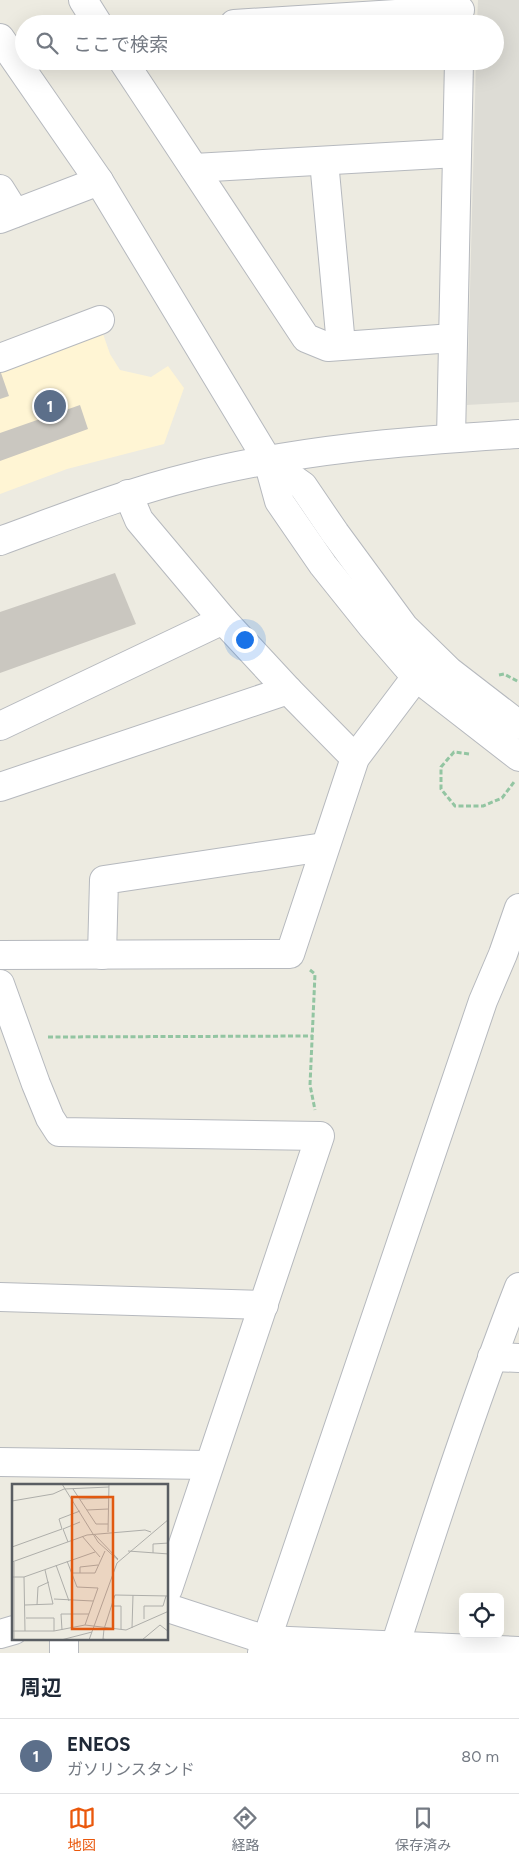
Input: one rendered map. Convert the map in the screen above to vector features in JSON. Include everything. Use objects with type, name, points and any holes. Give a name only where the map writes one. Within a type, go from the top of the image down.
[{"type":"street","points":[[83,0],[92,15]]},
{"type":"street","points":[[390,15],[460,11]]},
{"type":"street","points":[[0,38],[15,60]]},
{"type":"street","points":[[22,70],[99,181],[268,461],[279,502],[323,565],[416,677],[519,757]]},
{"type":"street","points":[[129,70],[306,338],[328,347],[453,338]]},
{"type":"street","points":[[451,438],[459,70]]},
{"type":"street","points":[[194,168],[457,153]]},
{"type":"street","points":[[324,161],[341,345]]},
{"type":"street","points":[[0,189],[8,216],[99,181]]},
{"type":"street","points":[[0,358],[100,320]]},
{"type":"street","points":[[0,541],[128,494],[191,476],[348,447],[519,434]]},
{"type":"street","points":[[268,461],[303,486],[340,540],[404,626],[449,671],[519,725]]},
{"type":"street","points":[[128,494],[139,520],[223,620],[355,758]]},
{"type":"street","points":[[0,726],[223,620]]},
{"type":"street","points":[[0,955],[290,954],[355,758],[416,677]]},
{"type":"street","points":[[0,787],[288,690]]},
{"type":"street","points":[[102,955],[104,880],[324,847]]},
{"type":"street","points":[[264,1647],[483,1001],[511,956],[519,908]]},
{"type":"street","points":[[0,984],[50,1118],[59,1132],[320,1136],[169,1586]]},
{"type":"street","points":[[395,1649],[492,1357],[519,1287]]},
{"type":"street","points":[[0,1297],[264,1305]]},
{"type":"street","points":[[492,1357],[519,1358]]},
{"type":"street","points":[[0,1462],[209,1465]]},
{"type":"street","points":[[169,1608],[264,1647],[519,1651]]},
{"type":"street","points":[[64,1640],[64,1653]]},
{"type":"path","points":[[476,758],[470,754],[454,752],[441,767],[441,789],[455,806],[483,806],[502,798],[519,775]]},
{"type":"path","points":[[290,954],[315,974],[310,1085],[320,1136]]},
{"type":"path","points":[[19,1038],[312,1036]]},
{"type":"shaded area","points":[[478,0],[519,0],[519,402],[467,405],[476,70],[504,70],[504,15],[477,15]]},
{"type":"shaded area","points":[[102,331],[110,354],[120,370],[151,377],[168,366],[184,388],[164,444],[67,469],[0,494],[0,369]]},
{"type":"building","points":[[0,370],[9,396],[0,399]]},
{"type":"building","points":[[80,405],[88,429],[0,461],[0,433]]},
{"type":"building","points":[[115,573],[136,624],[0,673],[0,612]]},
{"type":"place","name":"ENEOS","points":[[50,406]]}]
